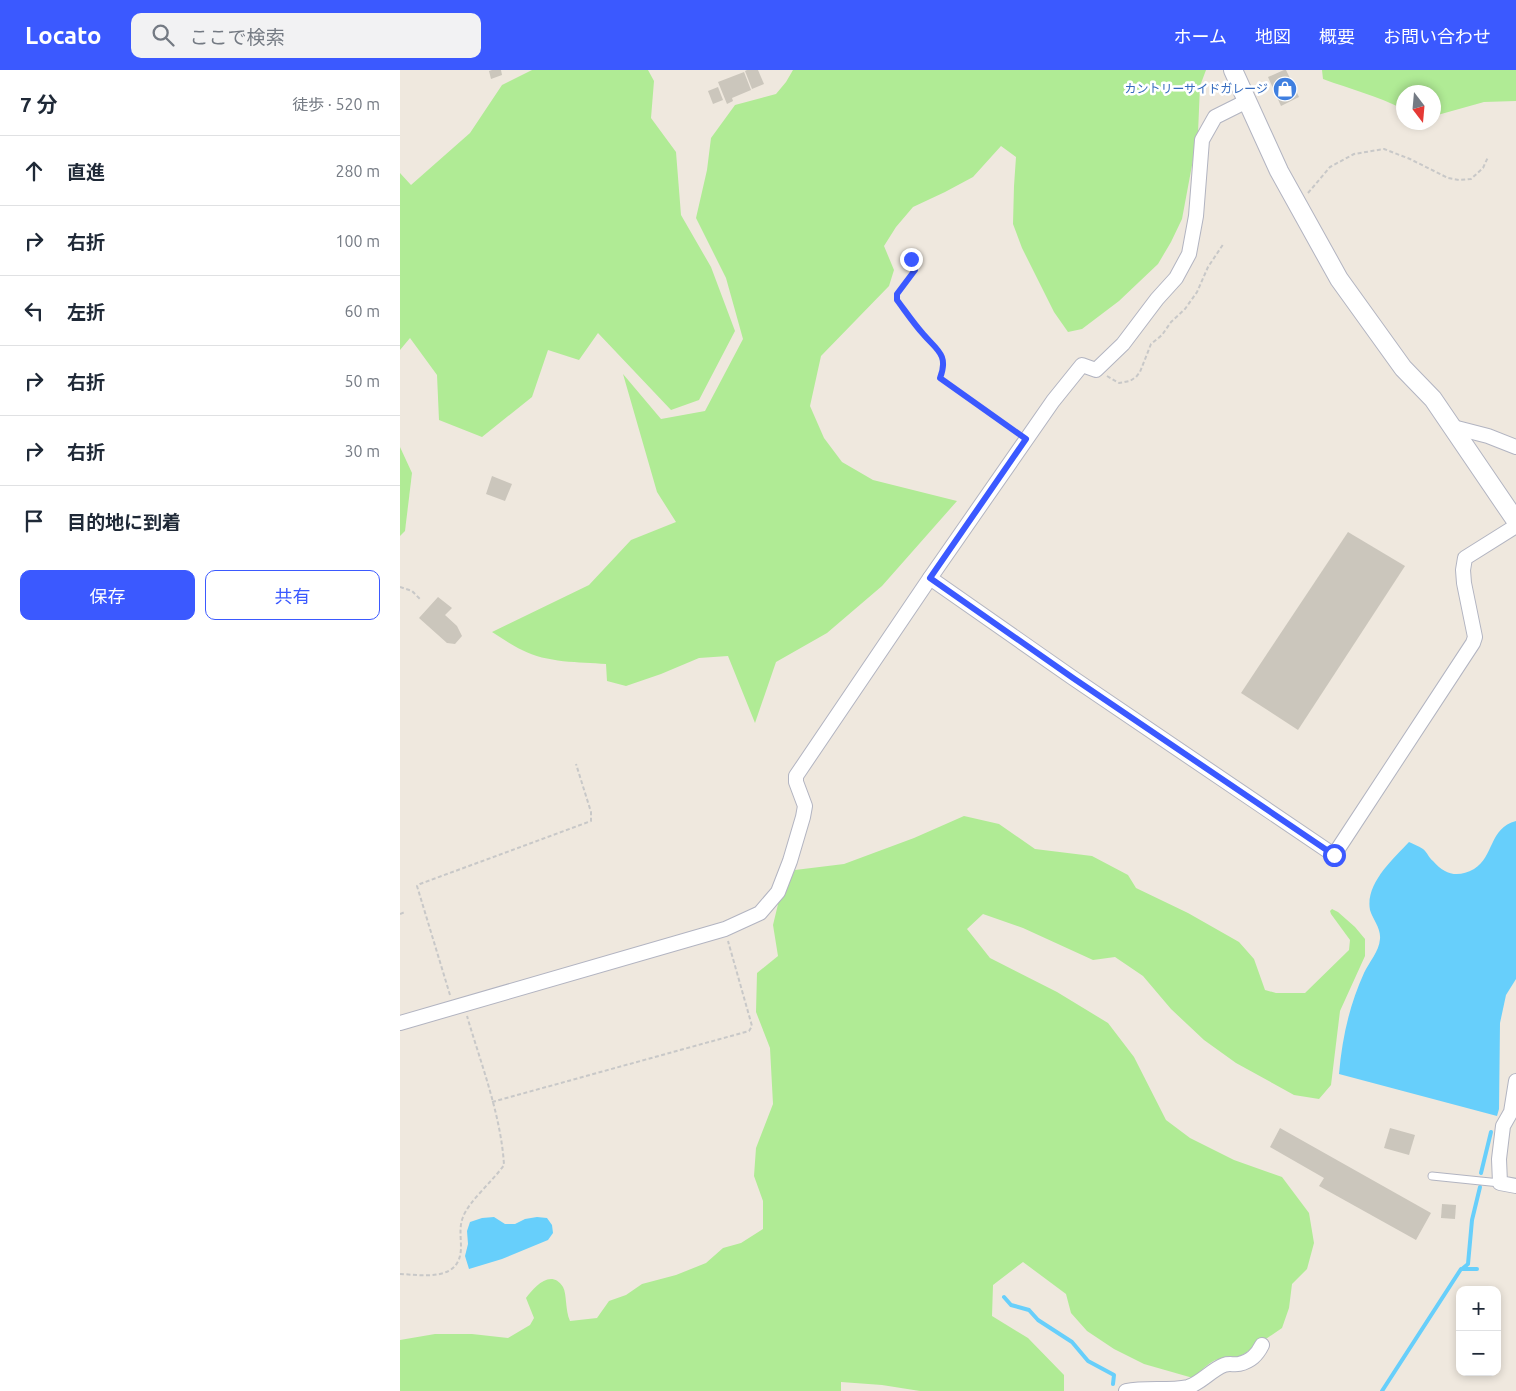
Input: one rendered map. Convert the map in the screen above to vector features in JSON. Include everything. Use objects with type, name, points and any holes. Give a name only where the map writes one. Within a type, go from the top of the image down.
[{"type":"street","points":[[1232,70],[1279,171],[1338,279],[1403,368],[1433,398],[1516,520]]},
{"type":"street","points":[[400,1023],[725,929],[760,913],[778,892],[790,861],[803,817],[805,806],[796,782],[796,776],[829,730],[866,670],[1053,401],[1082,366],[1096,370],[1123,344],[1176,278],[1189,254],[1196,216],[1202,140],[1215,117],[1247,101]]},
{"type":"street","points":[[1453,427],[1488,436],[1516,447]]},
{"type":"street","points":[[930,578],[1073,678],[1334,855],[1473,643],[1475,637],[1463,570],[1465,558],[1516,526]]},
{"type":"street","points":[[1516,1081],[1511,1112],[1504,1126],[1499,1159],[1500,1183],[1516,1186]]},
{"type":"street","points":[[1126,1391],[1187,1388],[1226,1364],[1240,1364],[1257,1356],[1262,1345]]},
{"type":"lane","points":[[1432,1176],[1500,1183]]},
{"type":"path","points":[[1297,204],[1330,167],[1354,154],[1384,149],[1410,158],[1448,178],[1459,180],[1471,179],[1483,168],[1488,157]]},
{"type":"path","points":[[1096,370],[1120,383],[1130,382],[1136,377],[1140,372],[1151,344],[1162,335],[1171,322],[1185,309],[1197,292],[1208,268],[1224,243]]},
{"type":"path","points":[[905,254],[911,259],[915,270],[897,294],[897,300],[924,336],[938,348],[943,360],[944,369],[940,378],[1026,439]]},
{"type":"path","points":[[400,587],[412,591],[420,599]]},
{"type":"path","points":[[400,1274],[437,1275],[449,1271],[459,1262],[461,1249],[460,1229],[463,1215],[504,1165],[492,1102],[417,886],[591,821],[591,812],[576,764]]},
{"type":"path","points":[[400,914],[405,912]]},
{"type":"path","points":[[492,1102],[749,1031],[752,1026],[725,929]]},
{"type":"green space","points":[[532,70],[648,70],[654,81],[651,118],[676,152],[681,215],[711,267],[735,331],[699,400],[671,410],[598,333],[579,360],[548,350],[532,397],[482,437],[439,420],[437,375],[410,338],[400,350],[400,173],[411,185],[470,133],[502,85]]},
{"type":"green space","points":[[793,70],[1206,70],[1200,86],[1198,133],[1182,219],[1171,242],[1158,264],[1119,301],[1082,329],[1068,332],[1054,312],[1022,248],[1013,224],[1016,157],[1001,146],[973,177],[913,207],[896,227],[884,246],[894,270],[889,286],[821,356],[810,406],[824,438],[842,462],[873,480],[957,501],[882,586],[827,633],[776,662],[755,723],[728,656],[699,658],[626,686],[607,681],[606,664],[563,661],[542,657],[518,648],[492,632],[589,585],[631,540],[676,522],[657,492],[623,374],[661,419],[705,411],[743,339],[726,278],[696,218],[707,170],[711,138],[735,105],[776,94]]},
{"type":"green space","points":[[1322,70],[1516,70],[1516,101],[1484,102],[1441,114],[1441,85],[1396,85],[1396,106],[1323,79]]},
{"type":"green space","points":[[400,447],[412,473],[405,531],[400,536]]},
{"type":"green space","points":[[964,816],[999,824],[1035,849],[1092,856],[1128,875],[1136,888],[1188,913],[1239,942],[1254,959],[1265,990],[1276,993],[1305,993],[1349,950],[1350,940],[1331,914],[1330,911],[1332,909],[1355,927],[1365,939],[1365,956],[1340,1011],[1331,1085],[1319,1099],[1294,1095],[1236,1063],[1204,1040],[1171,1009],[1143,976],[1115,957],[1093,960],[1023,928],[983,914],[967,929],[990,958],[1057,992],[1108,1023],[1134,1057],[1166,1120],[1190,1138],[1234,1160],[1282,1177],[1309,1213],[1314,1243],[1307,1269],[1292,1284],[1289,1308],[1282,1328],[1238,1358],[1230,1357],[1213,1361],[1193,1378],[1144,1364],[1114,1349],[1087,1331],[1071,1313],[1066,1294],[1023,1262],[993,1285],[992,1316],[1028,1338],[1064,1375],[1064,1391],[920,1391],[882,1385],[841,1382],[841,1391],[400,1391],[400,1340],[435,1334],[472,1334],[508,1338],[530,1325],[534,1318],[526,1298],[533,1289],[548,1279],[553,1279],[563,1287],[570,1321],[597,1318],[609,1301],[626,1295],[642,1284],[676,1275],[706,1263],[723,1248],[741,1243],[763,1229],[763,1201],[754,1176],[756,1148],[773,1104],[770,1048],[756,1012],[757,973],[778,956],[773,925],[780,896],[795,870],[844,864],[914,838]]},
{"type":"water","points":[[1516,821],[1516,979],[1506,995],[1500,1023],[1499,1109],[1497,1116],[1339,1074],[1344,1035],[1350,1010],[1364,973],[1376,953],[1380,939],[1379,931],[1370,910],[1372,891],[1388,864],[1409,842],[1423,849],[1438,866],[1447,872],[1463,874],[1480,864],[1501,830]]},
{"type":"water","points":[[494,1217],[505,1224],[515,1224],[525,1219],[537,1217],[547,1218],[552,1225],[553,1233],[548,1240],[502,1259],[469,1269],[465,1256],[468,1244],[467,1231],[470,1222]]},
{"type":"building","points":[[501,70],[502,75],[491,79],[489,71]]},
{"type":"building","points":[[758,70],[764,84],[752,89],[745,71]]},
{"type":"building","points":[[1286,70],[1299,97],[1281,106],[1268,77]]},
{"type":"building","points":[[744,72],[751,90],[732,98],[733,101],[727,104],[718,82]]},
{"type":"building","points":[[718,87],[723,100],[713,104],[708,91]]},
{"type":"building","points":[[492,476],[512,484],[505,501],[486,494]]},
{"type":"building","points":[[1348,532],[1405,566],[1298,730],[1241,693]]},
{"type":"building","points":[[438,597],[452,608],[445,615],[457,626],[462,636],[455,644],[447,643],[419,618]]},
{"type":"building","points":[[1280,1128],[1431,1213],[1416,1240],[1319,1186],[1324,1178],[1270,1147]]},
{"type":"building","points":[[1390,1128],[1415,1135],[1409,1155],[1384,1148]]},
{"type":"building","points":[[1442,1204],[1456,1205],[1455,1219],[1441,1218]]},
{"type":"waterway","points":[[1481,1173],[1491,1132]]},
{"type":"waterway","points":[[1462,1269],[1468,1264],[1472,1220],[1480,1187]]},
{"type":"waterway","points":[[1382,1391],[1461,1269],[1477,1269]]},
{"type":"waterway","points":[[1004,1297],[1011,1305],[1029,1310],[1038,1320],[1072,1342],[1088,1361],[1114,1375],[1113,1384]]},
{"type":"place","name":"カントリーサイドガレージ","points":[[1285,89]]},
{"type":"route","points":[[911,259],[915,270],[897,294],[897,300],[924,336],[938,348],[943,360],[944,369],[940,378],[1026,439],[930,578],[1073,678],[1334,855]]}]
